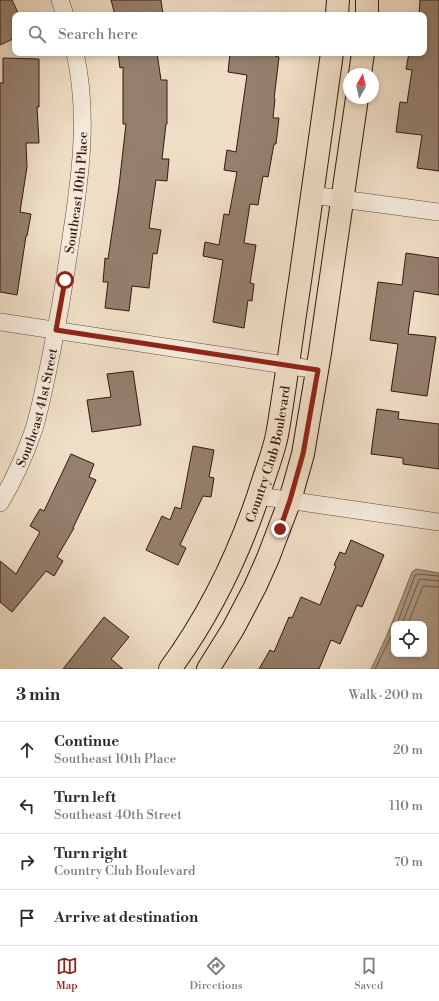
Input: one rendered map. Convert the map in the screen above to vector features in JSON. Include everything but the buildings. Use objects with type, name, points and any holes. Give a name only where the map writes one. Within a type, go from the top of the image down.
[{"type":"main road","points":[[337,12],[338,0]]},
{"type":"main road","points":[[367,0],[367,12]]},
{"type":"main road","name":"Country Club Boulevard","points":[[170,669],[195,632],[231,566],[259,496],[276,436],[288,365],[332,56]]},
{"type":"main road","points":[[361,68],[363,56]]},
{"type":"main road","points":[[208,669],[233,629],[255,587],[277,537],[290,500],[303,454],[318,370],[356,104]]},
{"type":"street","points":[[60,0],[64,12]]},
{"type":"street","name":"Southeast 10th Place","points":[[56,330],[65,280],[82,153],[81,95],[76,56]]},
{"type":"street","points":[[312,195],[439,212]]},
{"type":"street","points":[[0,322],[318,370]]},
{"type":"street","name":"Southeast 41st Street","points":[[0,503],[14,479],[34,429],[56,330]]},
{"type":"street","points":[[259,496],[439,522]]},
{"type":"water","points":[[416,569],[439,573],[439,669],[371,669],[391,625],[391,657],[427,657],[427,621],[393,621],[412,572]]},
{"type":"route","points":[[65,280],[56,330],[318,370],[303,454],[280,529]]}]
